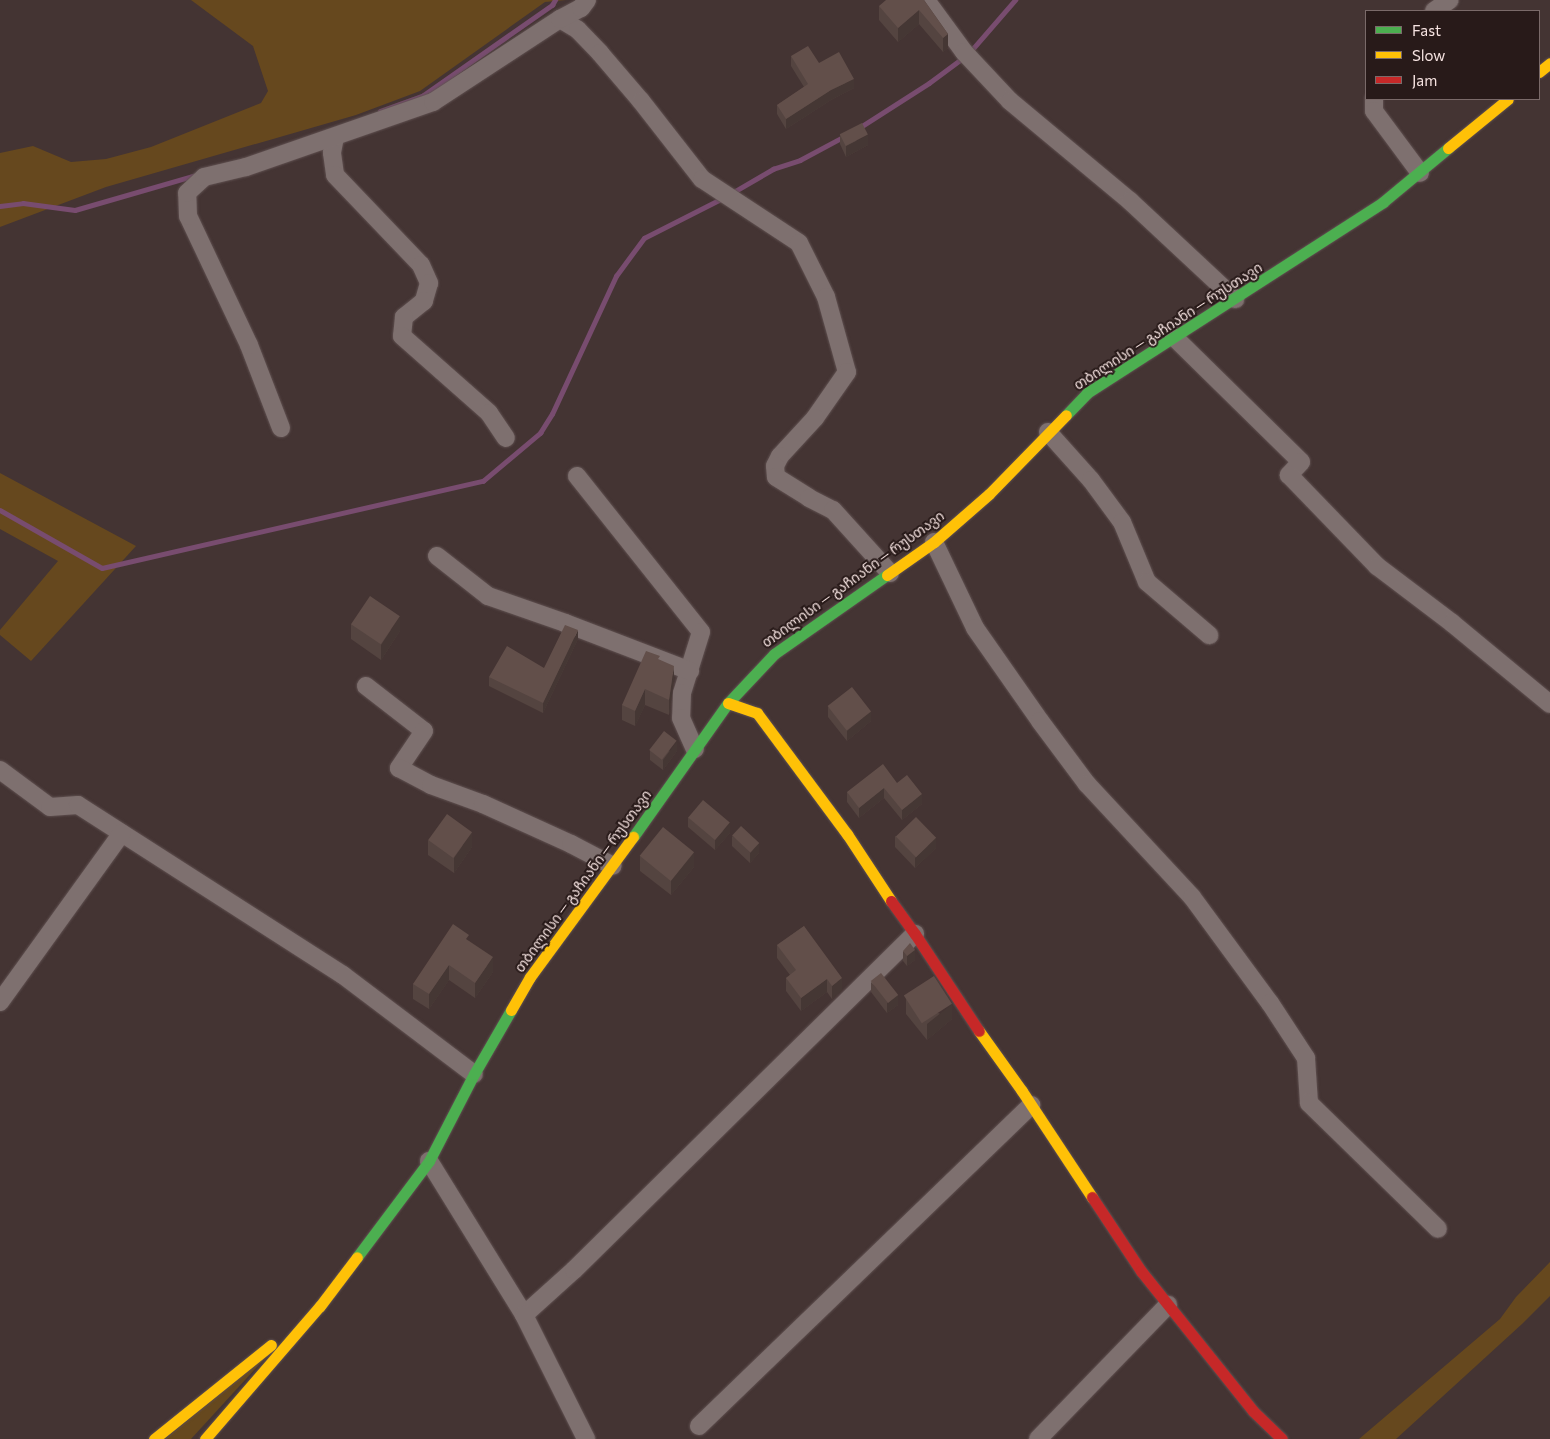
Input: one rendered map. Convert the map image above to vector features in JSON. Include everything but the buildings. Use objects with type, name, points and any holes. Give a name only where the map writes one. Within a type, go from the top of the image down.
[{"type":"main road","points":[[1540,71],[1550,63]]},
{"type":"main road","name":"თბილისი — გაჩიანი — რუსთავი","points":[[205,1439],[320,1306],[429,1161],[474,1074],[530,977],[613,866],[728,703],[774,654],[934,542],[988,494],[1087,394],[1360,218],[1420,173],[1507,100]]},
{"type":"main road","points":[[728,703],[757,713],[847,834],[877,883],[915,934],[959,1004],[1031,1105],[1141,1270],[1253,1411],[1282,1439]]},
{"type":"main road","name":"თბილისი — გაჩიანი — რუსთავი","points":[[154,1439],[320,1306]]},
{"type":"street","points":[[281,428],[249,345],[188,216],[187,193],[204,177],[246,166],[335,137],[433,102],[560,19],[581,8],[587,0]]},
{"type":"street","points":[[926,0],[964,52],[1010,101],[1130,201],[1235,300]]},
{"type":"street","points":[[560,19],[578,30],[600,53],[641,101],[702,179],[799,243],[826,297],[847,372],[815,418],[780,456],[775,466],[776,477],[788,486],[833,510],[890,573]]},
{"type":"street","points":[[1374,100],[1374,111],[1420,173]]},
{"type":"street","points":[[335,137],[332,153],[335,175],[421,265],[429,283],[424,300],[404,317],[402,336],[489,413],[506,438]]},
{"type":"street","points":[[1174,337],[1301,462],[1289,475],[1377,566],[1452,623],[1550,704]]},
{"type":"street","points":[[1048,432],[1091,480],[1122,522],[1147,582],[1209,635]]},
{"type":"street","points":[[577,476],[701,632],[682,693],[681,718],[696,748]]},
{"type":"street","points":[[934,542],[975,628],[1040,721],[1087,784],[1192,897],[1270,1003],[1306,1058],[1309,1103],[1438,1229]]},
{"type":"street","points":[[437,556],[488,596],[690,671]]},
{"type":"street","points":[[366,686],[424,731],[399,768],[431,785],[483,804],[571,844],[613,866]]},
{"type":"street","points":[[0,770],[50,807],[78,806],[343,975],[474,1074]]},
{"type":"street","points":[[0,1002],[122,834]]},
{"type":"street","points":[[524,1315],[574,1270],[915,934]]},
{"type":"street","points":[[699,1426],[1031,1105]]},
{"type":"street","points":[[429,1161],[524,1315],[586,1439]]},
{"type":"street","points":[[1038,1439],[1168,1305]]},
{"type":"shaded area","points":[[191,0],[566,0],[545,2],[420,91],[356,115],[106,187],[0,227],[0,153],[33,146],[71,162],[106,159],[151,147],[261,103],[268,91],[253,46]]},
{"type":"shaded area","points":[[0,473],[136,546],[31,661],[0,635],[0,630],[58,561],[0,529]]},
{"type":"shaded area","points":[[1550,1262],[1550,1296],[1522,1324],[1396,1439],[1359,1439],[1500,1319],[1516,1297]]},
{"type":"shaded area","points":[[268,1355],[191,1439],[165,1439]]},
{"type":"waterway","points":[[380,111],[422,96],[552,5],[555,0]]},
{"type":"waterway","points":[[970,52],[1015,0]]},
{"type":"waterway","points":[[859,128],[929,83],[964,57]]},
{"type":"waterway","points":[[732,193],[773,169],[800,160],[843,137]]},
{"type":"waterway","points":[[0,206],[23,203],[75,210],[196,175]]},
{"type":"waterway","points":[[0,510],[102,568],[483,481],[540,433],[552,414],[616,276],[644,238],[723,198]]},
{"type":"traffic: fast","points":[[1066,415],[1087,393],[1383,202],[1448,148]]},
{"type":"traffic: fast","points":[[633,837],[728,703],[774,654],[887,575]]},
{"type":"traffic: fast","points":[[357,1257],[429,1161],[474,1074],[511,1010]]},
{"type":"traffic: slow","points":[[1540,71],[1550,63]]},
{"type":"traffic: slow","points":[[1448,148],[1507,100]]},
{"type":"traffic: slow","points":[[887,575],[934,542],[989,494],[1066,415]]},
{"type":"traffic: slow","points":[[728,703],[757,713],[847,834],[891,901]]},
{"type":"traffic: slow","points":[[511,1010],[530,977],[633,837]]},
{"type":"traffic: slow","points":[[979,1031],[1022,1091],[1092,1197]]},
{"type":"traffic: slow","points":[[205,1439],[320,1306],[357,1257]]},
{"type":"traffic: slow","points":[[154,1439],[271,1345]]},
{"type":"traffic: jam","points":[[891,901],[979,1031]]},
{"type":"traffic: jam","points":[[1092,1197],[1141,1271],[1253,1411],[1282,1439]]}]
